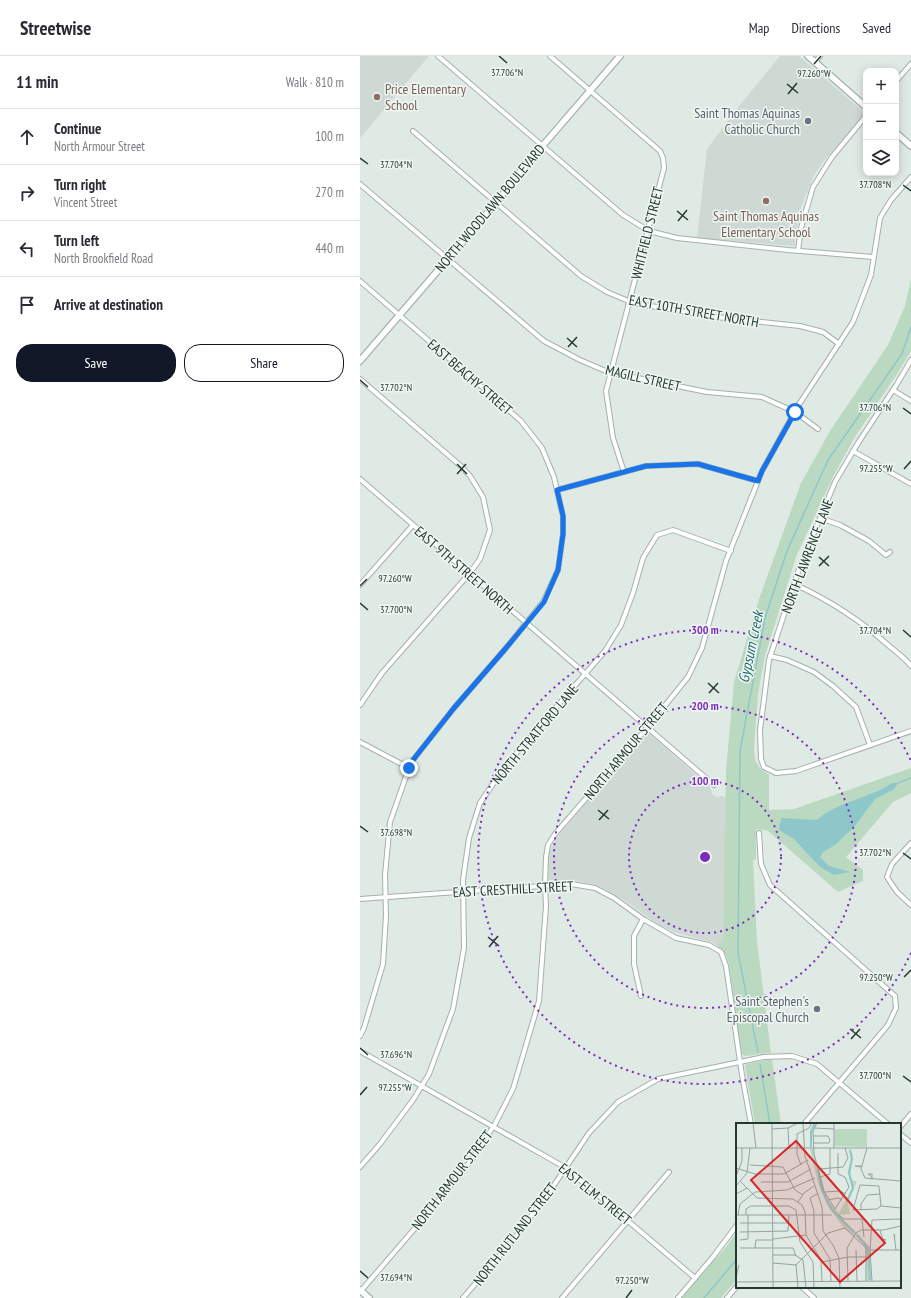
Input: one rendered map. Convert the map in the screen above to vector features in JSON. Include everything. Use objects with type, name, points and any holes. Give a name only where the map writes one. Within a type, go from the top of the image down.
[{"type":"main road","name":"NORTH WOODLAWN BOULEVARD","points":[[360,361],[620,56]]},
{"type":"main road","points":[[808,56],[863,104]]},
{"type":"main road","points":[[899,136],[911,146]]},
{"type":"main road","points":[[360,1292],[369,1298]]},
{"type":"street","points":[[438,56],[623,214],[648,230],[677,238],[798,251],[873,257]]},
{"type":"street","points":[[550,56],[590,90]]},
{"type":"street","points":[[815,62],[820,56]]},
{"type":"street","points":[[899,78],[911,64]]},
{"type":"street","name":"WHITFIELD STREET","points":[[590,90],[660,151],[663,156],[664,168],[606,391],[612,438],[624,472]]},
{"type":"street","points":[[798,251],[801,228],[813,187],[832,157],[863,120]]},
{"type":"street","name":"EAST 10TH STREET NORTH","points":[[413,130],[581,276],[607,292],[633,304],[716,317],[800,326],[823,332],[839,344]]},
{"type":"street","name":"NORTH ARMOUR STREET","points":[[360,1292],[435,1205],[468,1164],[493,1127],[513,1089],[539,1001],[546,906],[545,886],[548,845],[555,834],[647,728],[688,676],[702,648],[731,551],[762,471],[795,412],[853,322],[871,275],[880,218],[891,200],[911,177]]},
{"type":"street","name":"MAGILL STREET","points":[[360,184],[544,341],[580,360],[610,373],[707,392],[762,397],[795,412],[818,429]]},
{"type":"street","name":"EAST BEACHY STREET","points":[[360,281],[520,421],[536,439],[542,448],[554,477],[563,516],[563,534],[558,570],[544,602],[454,708],[413,760],[409,768],[390,822],[385,875],[386,915],[383,964],[364,1028],[360,1036]]},
{"type":"street","name":"NORTH LAWRENCE LANE","points":[[870,745],[796,771],[776,773],[764,767],[761,759],[760,730],[770,656],[794,584],[820,518],[835,482],[911,360]]},
{"type":"street","points":[[360,379],[462,467],[470,476],[483,497],[490,530],[480,559],[469,574],[382,673],[360,705]]},
{"type":"street","points":[[893,390],[911,401]]},
{"type":"street","points":[[853,451],[911,484]]},
{"type":"street","points":[[557,490],[646,466],[698,464],[758,481]]},
{"type":"street","name":"EAST 9TH STREET NORTH","points":[[360,479],[714,786]]},
{"type":"street","points":[[820,518],[840,526],[869,541],[886,555],[890,552]]},
{"type":"street","points":[[360,583],[413,525]]},
{"type":"street","name":"NORTH STRATFORD LANE","points":[[360,1168],[414,1100],[429,1074],[453,1009],[464,948],[462,880],[469,838],[480,803],[506,765],[586,675],[605,651],[621,625],[633,593],[643,558],[657,535],[673,530],[731,551]]},
{"type":"street","points":[[794,584],[817,594],[859,620],[911,666]]},
{"type":"street","points":[[770,656],[787,660],[814,672],[856,706],[870,745],[911,731]]},
{"type":"street","points":[[360,742],[409,768]]},
{"type":"street","points":[[759,833],[761,864],[770,885],[895,996],[896,1008],[888,1026],[805,1123]]},
{"type":"street","points":[[911,844],[892,864],[887,877],[897,892],[911,905]]},
{"type":"street","name":"EAST CRESTHILL STREET","points":[[360,899],[571,884],[595,888],[614,898],[643,919],[676,938],[709,945],[721,952],[726,966],[740,1062]]},
{"type":"street","points":[[641,996],[634,964],[634,936],[643,919]]},
{"type":"street","name":"EAST ELM STREET","points":[[360,1051],[566,1168],[695,1278]]},
{"type":"street","name":"NORTH RUTLAND STREET","points":[[463,1298],[514,1239],[590,1133],[618,1102],[658,1079],[764,1057],[792,1056],[817,1064],[887,1123]]},
{"type":"street","points":[[740,1062],[751,1123]]},
{"type":"street","points":[[901,1126],[911,1114]]},
{"type":"street","points":[[901,1135],[911,1143]]},
{"type":"street","points":[[562,1298],[669,1172]]},
{"type":"street","points":[[678,1298],[713,1257],[736,1226]]},
{"type":"street","points":[[727,1298],[736,1287]]},
{"type":"street","points":[[803,1288],[814,1298]]},
{"type":"shaded area","name":"Price Elementary School","points":[[360,56],[429,56],[360,138]]},
{"type":"shaded area","points":[[780,56],[799,56],[863,111],[863,117],[823,162],[813,177],[801,208],[795,236],[795,246],[697,238],[707,149],[739,106]]},
{"type":"shaded area","points":[[647,733],[710,787],[713,795],[717,797],[722,796],[726,799],[723,939],[718,946],[712,942],[674,932],[659,925],[621,898],[597,885],[576,881],[549,880],[548,878],[548,861],[550,851],[558,836]]},
{"type":"green space","points":[[911,279],[911,351],[853,440],[834,475],[796,557],[765,656],[758,694],[754,749],[755,760],[759,767],[769,775],[769,810],[794,809],[911,768],[911,793],[893,802],[846,857],[863,870],[863,881],[838,892],[768,831],[756,829],[756,859],[753,860],[757,941],[771,1053],[745,1056],[741,1053],[729,964],[725,954],[718,946],[723,939],[726,770],[734,682],[759,599],[801,483],[830,431],[888,345],[905,306]]},
{"type":"green space","points":[[772,1059],[781,1123],[755,1123],[745,1066],[747,1064]]},
{"type":"green space","points":[[736,1232],[736,1280],[721,1298],[681,1298],[727,1246]]},
{"type":"water","points":[[892,783],[898,783],[894,789],[875,799],[854,827],[835,845],[823,852],[820,857],[829,866],[850,872],[834,875],[820,867],[794,839],[779,830],[781,818],[817,820],[834,808],[874,793]]},
{"type":"waterway","name":"Gypsum Creek","points":[[758,1052],[738,953],[740,751],[765,618],[787,551],[828,460],[902,354],[911,327]]},
{"type":"waterway","points":[[898,783],[911,778]]},
{"type":"waterway","name":"Gypsum Creek","points":[[760,1064],[770,1123]]},
{"type":"waterway","name":"Gypsum Creek","points":[[704,1298],[736,1260]]},
{"type":"place","name":"Price Elementary School","points":[[377,97]]},
{"type":"place","name":"Saint Thomas Aquinas Catholic Church","points":[[808,121]]},
{"type":"place","name":"Saint Thomas Aquinas Elementary School","points":[[766,201]]},
{"type":"place","name":"Saint Stephen's Episcopal Church","points":[[817,1009]]},
{"type":"route","points":[[409,768],[413,760],[454,708],[544,602],[558,570],[563,534],[563,516],[557,490],[646,466],[698,464],[758,481],[762,471],[795,412]]}]
